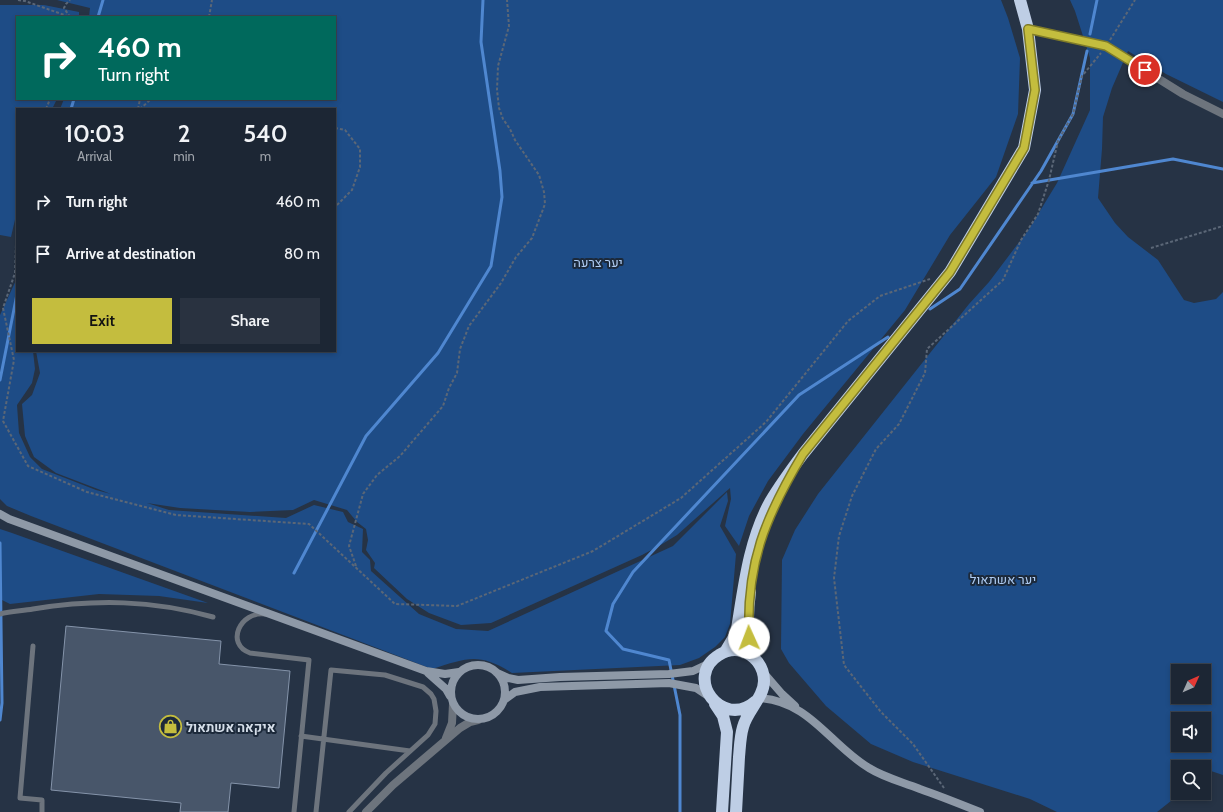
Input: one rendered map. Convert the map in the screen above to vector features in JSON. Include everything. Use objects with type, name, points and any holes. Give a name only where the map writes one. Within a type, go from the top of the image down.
[{"type":"highway","points":[[725,652],[734,637],[746,576],[759,527],[769,504],[781,484],[803,454],[950,272],[1024,148],[1035,90],[1028,29],[1020,0]]},
{"type":"highway","points":[[736,812],[742,732],[744,723],[764,685],[763,671],[751,649],[748,622],[749,595],[757,552],[762,533],[776,500],[803,454]]},
{"type":"highway","points":[[722,812],[727,728],[722,714],[706,689],[706,671],[710,663],[717,656],[725,652],[734,650],[743,652],[756,659]]},
{"type":"highway","points":[[712,699],[725,709],[734,710],[748,707],[757,699]]},
{"type":"street","points":[[1028,29],[1106,46],[1183,94],[1223,114]]},
{"type":"street","points":[[0,516],[426,671],[445,674],[459,672],[469,666],[478,665],[490,668],[508,678],[518,680],[560,677],[678,674],[696,670],[710,663]]},
{"type":"street","points":[[426,671],[446,689],[462,714],[469,718],[478,720]]},
{"type":"street","points":[[763,671],[782,694],[855,758],[870,769],[886,777],[980,812]]},
{"type":"street","points":[[444,742],[451,727],[451,684],[459,672]]},
{"type":"street","points":[[366,812],[393,785],[466,723],[494,715],[504,700],[505,692],[504,684],[497,673]]},
{"type":"street","points":[[504,700],[515,692],[540,687],[670,683],[696,688],[712,699]]},
{"type":"street","points":[[757,699],[772,699],[803,713]]},
{"type":"lane","points":[[0,614],[71,604],[118,602],[165,606],[213,617]]},
{"type":"lane","points":[[0,608],[13,612]]},
{"type":"lane","points":[[272,615],[254,615],[243,621],[238,632],[239,643],[245,651],[250,653],[309,660],[294,812]]},
{"type":"lane","points":[[33,646],[20,798],[42,800],[42,812]]},
{"type":"lane","points":[[316,812],[331,670],[385,675],[423,687],[434,699],[436,717],[432,730],[386,773],[349,812]]},
{"type":"lane","points":[[301,736],[410,751]]},
{"type":"path","points":[[18,0],[25,1],[67,16]]},
{"type":"path","points":[[69,16],[64,8],[70,0]]},
{"type":"path","points":[[209,16],[212,0]]},
{"type":"path","points":[[357,568],[349,546],[363,494],[377,475],[400,456],[444,406],[449,388],[457,373],[460,349],[469,326],[501,283],[516,257],[532,238],[545,204],[544,192],[539,175],[503,120],[499,108],[496,90],[498,66],[509,26],[507,0]]},
{"type":"path","points":[[951,800],[913,744],[881,712],[844,665],[834,578],[839,536],[852,496],[876,449],[899,424],[925,373],[927,349],[1003,280],[1021,240],[1038,214],[1049,180],[1058,141],[1074,114],[1082,76],[1106,46],[1135,0]]},
{"type":"path","points":[[140,108],[150,100]]},
{"type":"path","points":[[336,128],[345,130],[360,149],[360,167],[352,190],[336,206]]},
{"type":"path","points":[[1151,248],[1223,226]]},
{"type":"path","points":[[16,244],[15,273],[3,308],[14,360],[3,421],[28,466],[87,492],[176,515],[309,524],[395,604],[457,606],[594,551],[682,498],[766,422],[848,321],[880,296],[950,272]]},
{"type":"green space","name":"יער צרעה","points":[[57,0],[1001,0],[1020,58],[1018,114],[996,177],[950,235],[905,310],[803,434],[768,481],[749,516],[739,546],[725,526],[731,499],[730,488],[677,535],[642,555],[491,623],[461,625],[429,613],[407,599],[374,568],[375,563],[366,550],[368,540],[366,529],[357,522],[347,510],[314,500],[293,510],[250,512],[180,508],[147,503],[169,510],[286,518],[314,505],[343,512],[348,522],[363,529],[362,552],[370,560],[371,571],[419,614],[456,629],[488,631],[673,546],[727,492],[728,501],[720,526],[736,554],[730,624],[725,637],[715,647],[699,658],[680,665],[512,673],[501,666],[490,662],[473,659],[455,662],[432,669],[31,516],[7,506],[0,499],[0,315],[16,280],[16,352],[33,352],[35,369],[32,383],[17,405],[19,433],[30,457],[42,469],[96,490],[111,494],[56,473],[34,457],[25,436],[22,404],[32,395],[40,373],[36,352],[336,352],[336,108],[60,108],[64,100],[336,100],[336,16],[89,16],[90,8]]},
{"type":"green space","name":"יער אשתאול","points":[[1070,0],[1223,0],[1223,102],[1166,74],[1128,51],[1112,88],[1103,117],[1098,198],[1115,223],[1128,237],[1158,260],[1184,300],[1194,303],[1216,299],[1223,292],[1223,775],[1211,771],[1211,760],[1171,760],[1172,800],[1157,812],[1057,812],[1030,799],[913,762],[871,744],[826,706],[789,663],[781,649],[782,560],[795,530],[818,494],[969,304],[989,282],[1029,229],[1057,183],[1090,110],[1090,58]]},
{"type":"green space","points":[[0,5],[44,5],[79,12],[79,16],[16,16],[16,100],[56,100],[52,108],[16,108],[16,215],[11,237],[0,235]]},
{"type":"green space","points":[[0,529],[208,603],[159,596],[99,594],[10,604],[0,599]]},
{"type":"building","name":"איקאה אשתאול","points":[[66,626],[221,641],[219,664],[290,671],[279,788],[231,783],[228,812],[180,812],[181,803],[51,790]]},
{"type":"waterway","points":[[98,16],[103,0]]},
{"type":"waterway","points":[[294,573],[366,436],[438,353],[491,266],[502,197],[500,171],[481,42],[483,0]]},
{"type":"waterway","points":[[1090,34],[1097,0]]},
{"type":"waterway","points":[[930,309],[960,289],[1041,171],[1073,114],[1087,51]]},
{"type":"waterway","points":[[71,108],[74,100]]},
{"type":"waterway","points":[[1032,183],[1173,159],[1223,169]]},
{"type":"waterway","points":[[0,380],[16,299]]},
{"type":"waterway","points":[[680,812],[680,715],[669,660],[623,649],[606,631],[613,604],[633,572],[799,395],[888,337]]},
{"type":"waterway","points":[[0,543],[2,703],[0,720]]},
{"type":"place","name":"איקאה אשתאול","points":[[171,727]]},
{"type":"route","points":[[749,638],[749,595],[757,552],[762,533],[785,483],[803,454],[950,272],[1024,148],[1035,90],[1028,29],[1106,46],[1145,70]]}]
